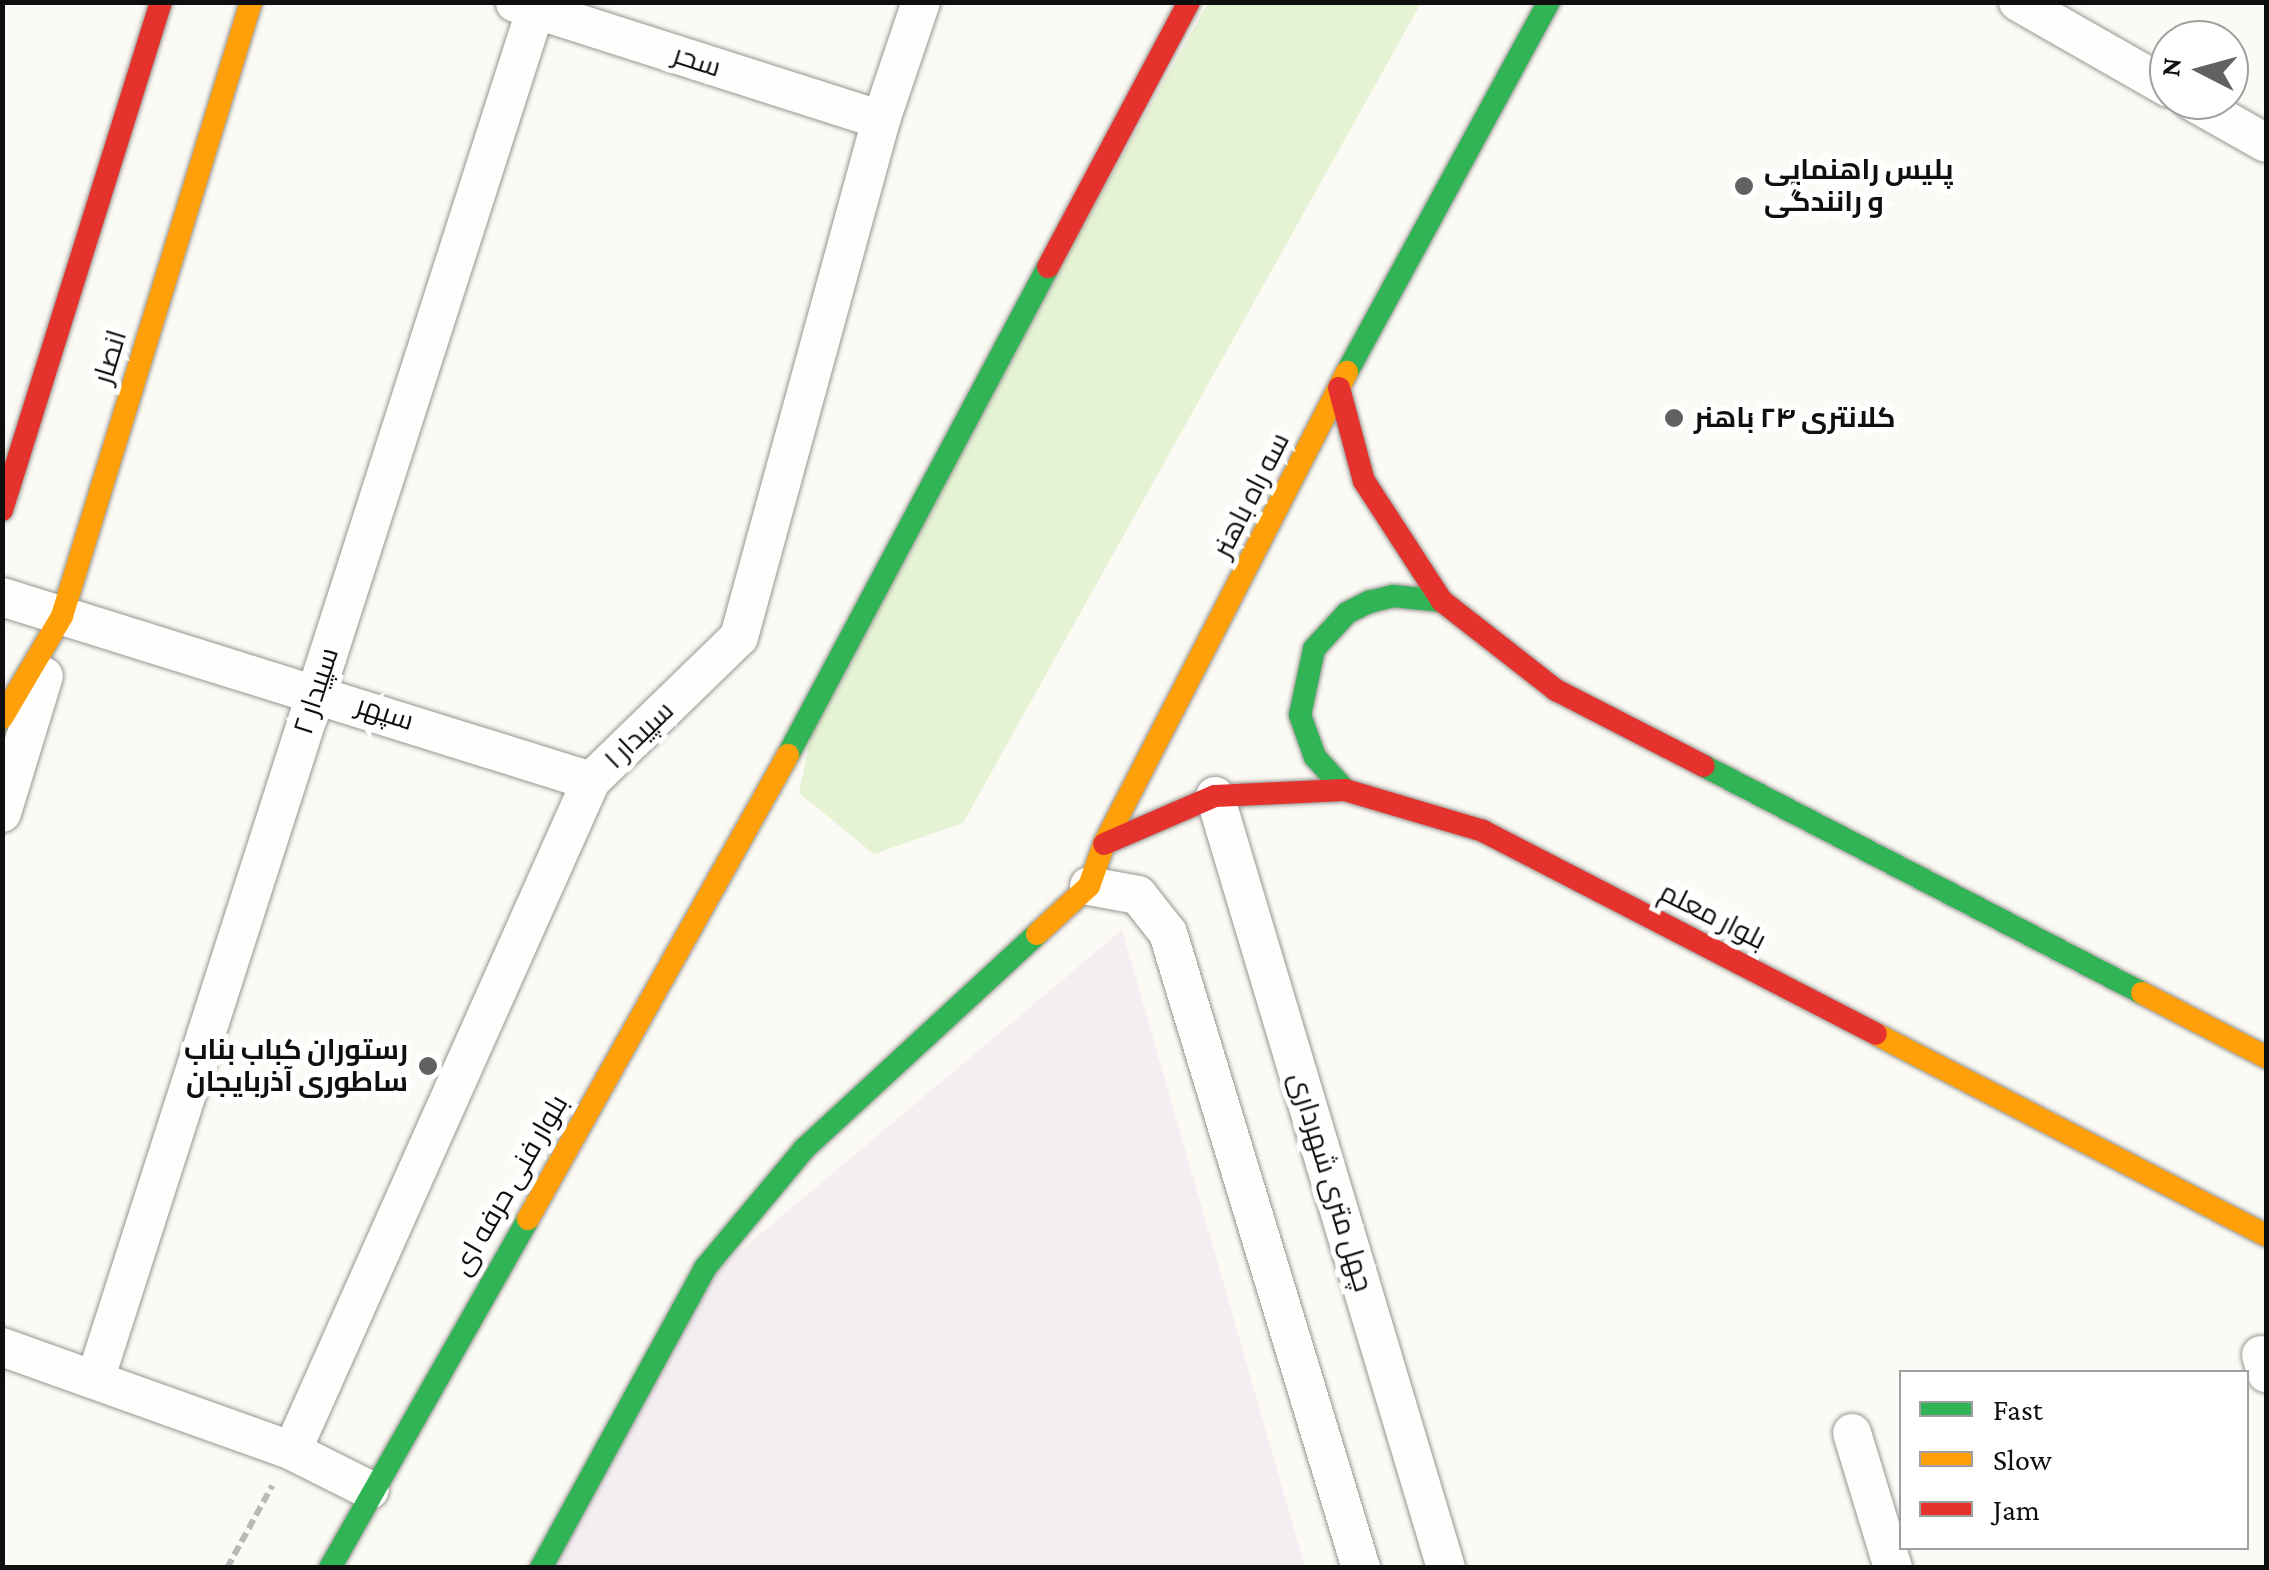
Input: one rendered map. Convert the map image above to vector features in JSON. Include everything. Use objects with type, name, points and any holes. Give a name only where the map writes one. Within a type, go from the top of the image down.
[{"type":"main road","name":"انصار","points":[[2,510],[161,2]]},
{"type":"main road","name":"انصار","points":[[2,718],[62,616],[251,2]]},
{"type":"main road","name":"بلوار فنی حرفه ای","points":[[330,1568],[370,1490],[746,834],[1189,2]]},
{"type":"main road","name":"سه راه باهنر","points":[[541,1568],[705,1268],[804,1149],[974,986],[1089,886],[1104,844],[1340,388],[1549,2]]},
{"type":"main road","points":[[1340,388],[1364,481],[1442,601],[1556,690],[2266,1057]]},
{"type":"main road","points":[[1345,790],[1315,757],[1300,715],[1314,649],[1347,613],[1369,602],[1393,596],[1442,601]]},
{"type":"main road","name":"بلوار معلم","points":[[1104,844],[1215,796],[1345,790],[1483,832],[2266,1236]]},
{"type":"street","name":"سپیدار ۱","points":[[292,1451],[591,781],[739,637],[882,120],[920,2]]},
{"type":"street","points":[[2018,2],[2149,77]]},
{"type":"street","name":"سحر","points":[[528,5],[882,120]]},
{"type":"street","name":"سپیدار ۲","points":[[95,1380],[316,690],[528,5]]},
{"type":"street","points":[[2225,120],[2266,143]]},
{"type":"street","name":"سپهر","points":[[2,597],[316,690],[591,781]]},
{"type":"street","points":[[2,813],[62,616]]},
{"type":"street","name":"چهل متری شهرداری","points":[[1215,796],[1446,1568]]},
{"type":"street","points":[[1089,886],[1138,894],[1168,932],[1361,1568]]},
{"type":"street","points":[[2,1347],[292,1451],[370,1490]]},
{"type":"street","points":[[1852,1433],[1892,1568]]},
{"type":"path","points":[[227,1568],[292,1451]]},
{"type":"path","points":[[2,1535],[2,1544]]},
{"type":"shaded area","points":[[1122,930],[1305,1567],[536,1568],[688,1295]]},
{"type":"green space","points":[[1208,3],[1421,3],[963,823],[874,854],[799,793],[819,696]]},
{"type":"traffic: fast","points":[[1347,372],[1549,2]]},
{"type":"traffic: fast","points":[[788,755],[1048,267]]},
{"type":"traffic: fast","points":[[1345,790],[1315,757],[1300,715],[1314,649],[1347,613],[1369,602],[1393,596],[1442,601]]},
{"type":"traffic: fast","points":[[1704,766],[2142,993]]},
{"type":"traffic: fast","points":[[541,1568],[705,1268],[804,1149],[1037,934]]},
{"type":"traffic: fast","points":[[330,1568],[528,1219]]},
{"type":"traffic: slow","points":[[2,718],[62,616],[251,2]]},
{"type":"traffic: slow","points":[[1037,934],[1089,886],[1104,844],[1347,372]]},
{"type":"traffic: slow","points":[[528,1219],[788,755]]},
{"type":"traffic: slow","points":[[2142,993],[2266,1057]]},
{"type":"traffic: slow","points":[[1876,1034],[2266,1235]]},
{"type":"traffic: jam","points":[[2,510],[161,2]]},
{"type":"traffic: jam","points":[[1048,267],[1189,2]]},
{"type":"traffic: jam","points":[[1339,388],[1364,481],[1442,601],[1556,690],[1704,766]]},
{"type":"traffic: jam","points":[[1104,844],[1215,796],[1345,790],[1483,831],[1876,1034]]},
{"type":"place","name":"پلیس راهنمایی و رانندگی","points":[[1744,186]]},
{"type":"place","name":"کلانتری ۲۴ باهنر","points":[[1674,418]]},
{"type":"place","name":"رستوران کباب بناب ساطوری آذربایجان","points":[[428,1066]]}]
